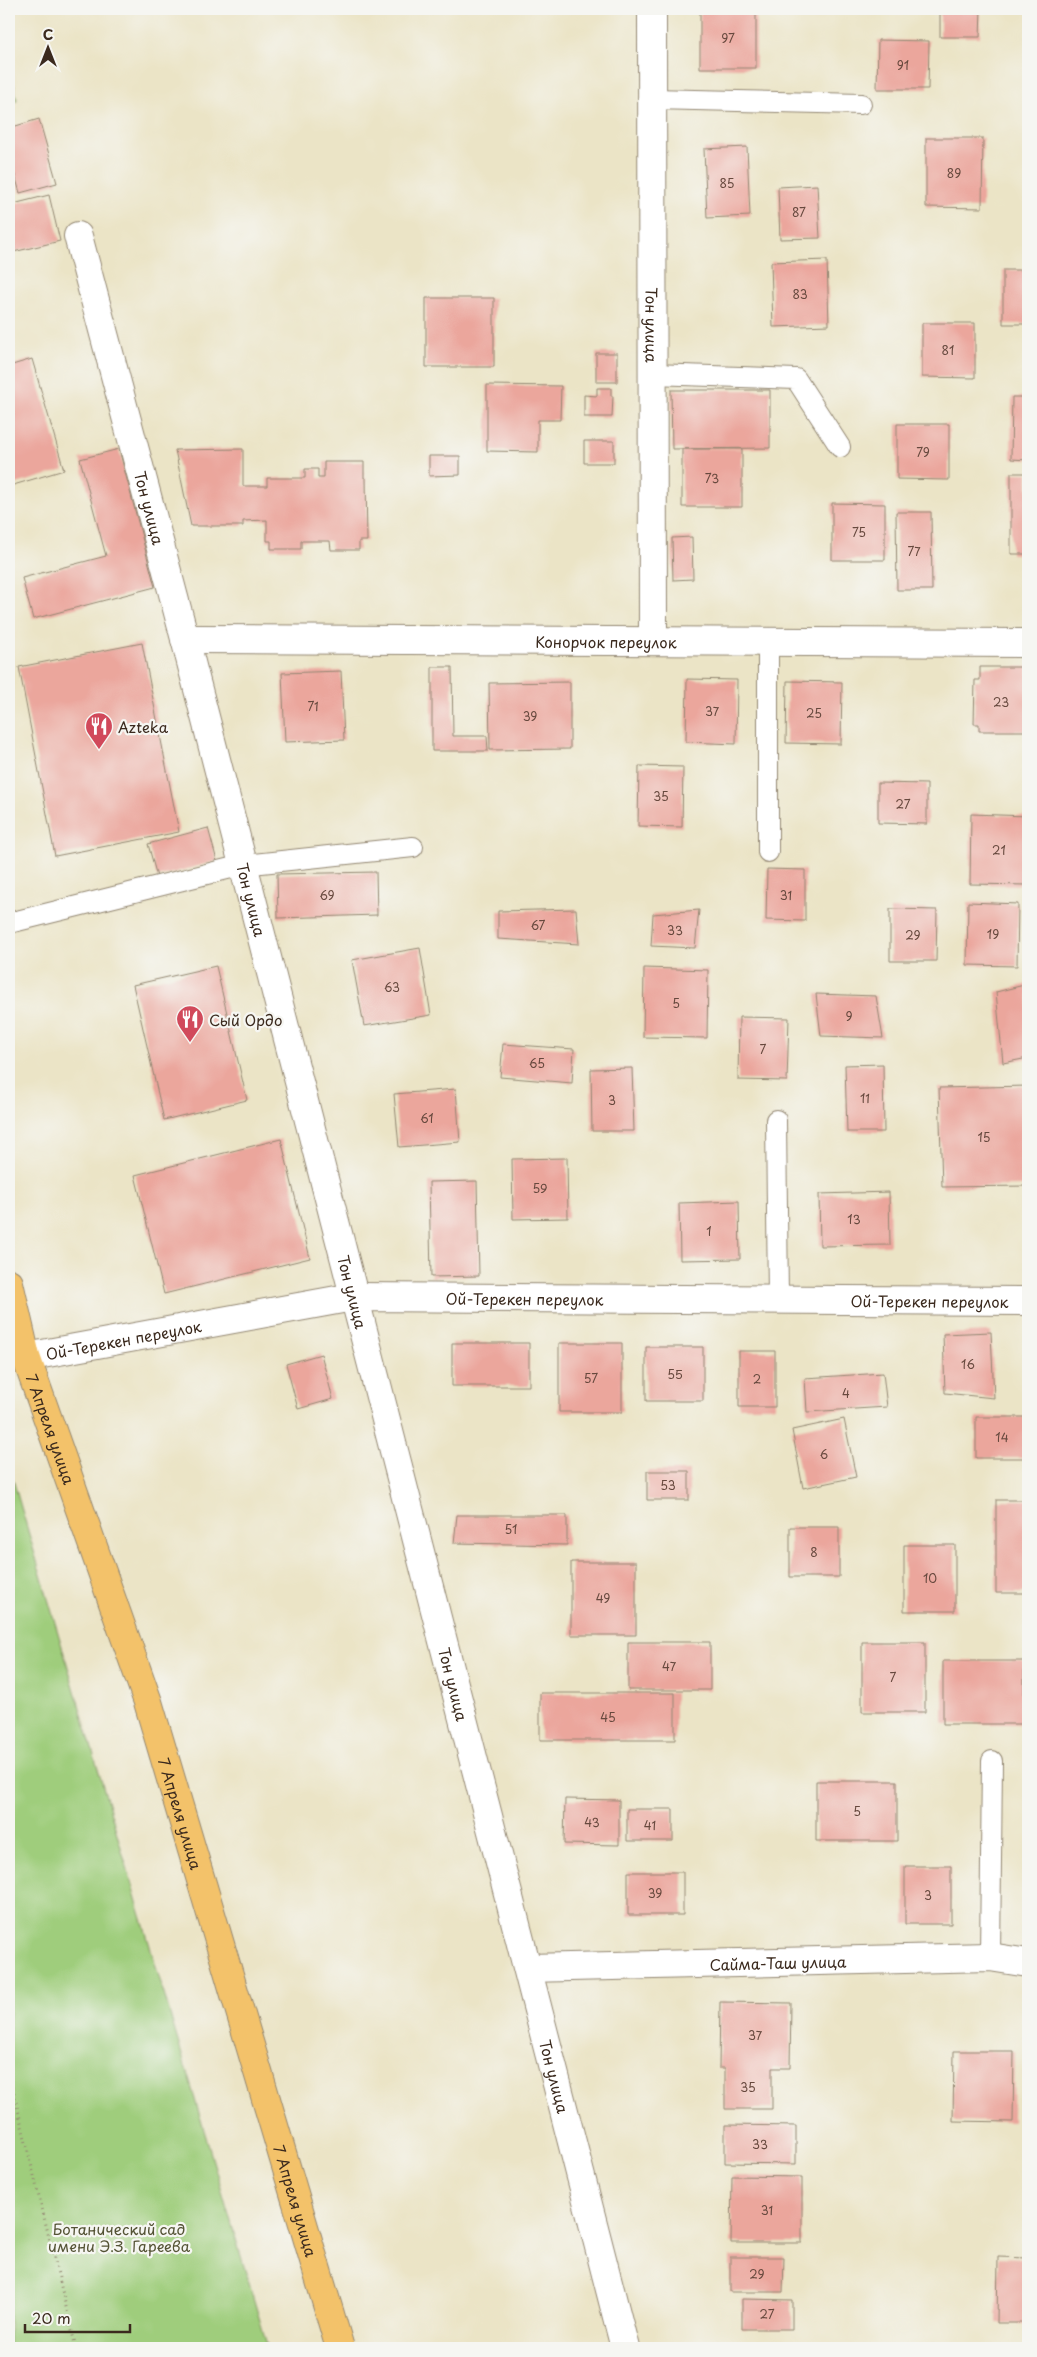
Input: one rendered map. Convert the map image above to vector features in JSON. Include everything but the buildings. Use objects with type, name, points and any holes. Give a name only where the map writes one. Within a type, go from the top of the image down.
[{"type":"main road","name":"7 Апреля улица","points":[[9,1283],[26,1357],[148,1702],[340,2348]]},
{"type":"street","name":"Тон улица","points":[[652,9],[653,642]]},
{"type":"street","name":"Тон улица","points":[[78,236],[185,639],[625,2348]]},
{"type":"street","name":"Конорчок переулок","points":[[185,639],[1028,643]]},
{"type":"street","name":"Ой-Терекен переулок","points":[[26,1357],[353,1296],[1028,1301]]},
{"type":"street","name":"Сайма-Таш улица","points":[[528,1968],[990,1957],[1028,1963]]},
{"type":"lane","points":[[652,99],[861,104]]},
{"type":"lane","points":[[653,374],[796,379],[840,446]]},
{"type":"lane","points":[[768,642],[768,852]]},
{"type":"lane","points":[[9,923],[243,865],[413,847]]},
{"type":"lane","points":[[776,1120],[778,1299]]},
{"type":"lane","points":[[990,1957],[992,1761]]},
{"type":"path","points":[[9,2073],[76,2348]]},
{"type":"green space","points":[[9,62],[17,100],[9,102]]},
{"type":"green space","name":"Ботанический сад имени Э.З. Гареева","points":[[9,1466],[268,2348],[9,2348]]},
{"type":"place","name":"Azteka","points":[[99,750]]},
{"type":"place","name":"Сый Ордо","points":[[190,1043]]}]
